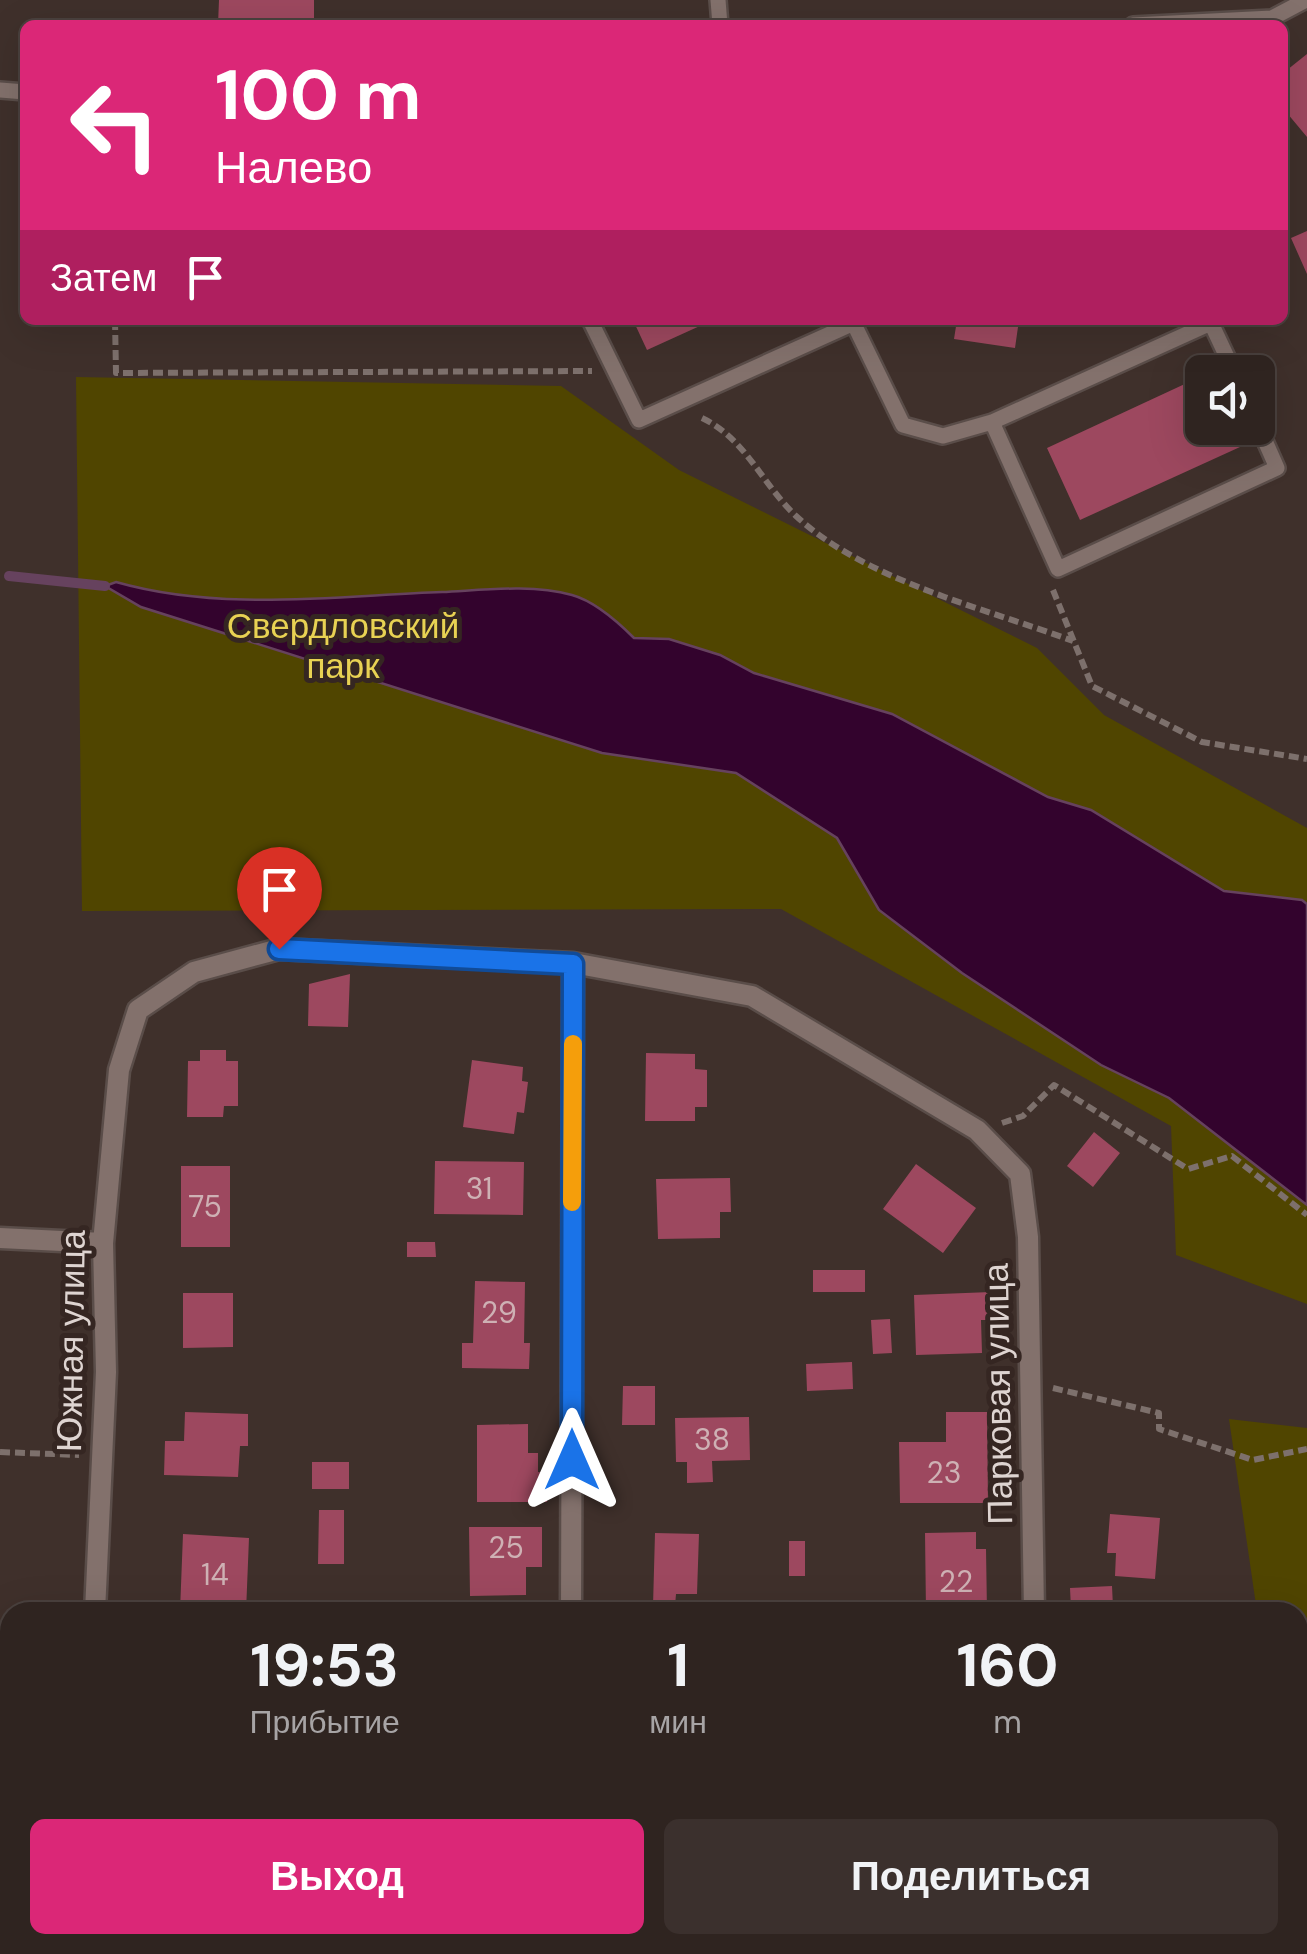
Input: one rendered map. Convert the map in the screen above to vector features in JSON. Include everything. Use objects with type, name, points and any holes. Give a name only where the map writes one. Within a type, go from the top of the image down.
[{"type":"street","name":"Южная улица","points":[[95,1602],[102,1456],[103,1243],[119,1070],[138,1010],[194,972],[279,949],[573,964],[752,996],[977,1130],[1020,1174]]},
{"type":"street","points":[[572,1602],[573,964]]},
{"type":"street","name":"Парковая улица","points":[[1020,1174],[1028,1237],[1034,1602]]},
{"type":"street","points":[[0,1238],[103,1243]]},
{"type":"lane","points":[[1232,20],[1272,18],[1306,0]]},
{"type":"lane","points":[[592,325],[639,420],[846,325]]},
{"type":"lane","points":[[854,325],[903,425],[943,436],[992,422],[1207,325]]},
{"type":"lane","points":[[1212,325],[1226,355]]},
{"type":"lane","points":[[992,422],[1058,569],[1277,468],[1267,445]]},
{"type":"path","points":[[115,325],[116,373],[615,370]]},
{"type":"path","points":[[674,404],[714,424],[751,456],[795,515],[864,564],[1073,641]]},
{"type":"path","points":[[1058,569],[1052,594],[1092,686],[1202,742],[1307,758]]},
{"type":"path","points":[[977,1130],[1023,1116],[1054,1085],[1188,1168],[1232,1156],[1307,1215]]},
{"type":"path","points":[[1032,1383],[1159,1413],[1160,1430],[1253,1460],[1307,1449]]},
{"type":"path","points":[[0,1452],[102,1456]]},
{"type":"green space","name":"Свердловский парк","points":[[76,377],[561,386],[679,470],[1037,648],[1104,715],[1307,828],[1307,1304],[1176,1255],[1171,1126],[781,909],[82,911]]},
{"type":"green space","points":[[1229,1419],[1307,1428],[1307,1602],[1256,1602]]},
{"type":"shaded area","points":[[116,582],[196,597],[237,599],[319,599],[507,589],[572,595],[597,607],[634,638],[669,639],[720,655],[754,673],[892,714],[1048,797],[1091,810],[1224,891],[1302,900],[1307,904],[1307,1205],[1169,1098],[1101,1065],[962,973],[879,910],[837,838],[736,773],[602,753],[141,607],[105,586]]},
{"type":"building","points":[[219,0],[314,0],[314,20],[218,20]]},
{"type":"building","points":[[1307,54],[1307,137],[1288,114],[1288,69]]},
{"type":"building","points":[[1307,231],[1307,274],[1291,238]]},
{"type":"building","points":[[635,325],[702,325],[647,350]]},
{"type":"building","points":[[956,325],[1018,325],[1015,348],[954,339]]},
{"type":"building","points":[[1185,384],[1185,445],[1240,447],[1080,520],[1047,448]]},
{"type":"building","points":[[350,974],[348,1027],[308,1026],[309,984]]},
{"type":"building","points":[[200,1050],[226,1050],[226,1061],[238,1061],[238,1106],[224,1106],[223,1117],[187,1117],[188,1061],[200,1061]]},
{"type":"building","points":[[646,1053],[695,1054],[695,1069],[707,1070],[707,1107],[695,1107],[695,1121],[645,1121]]},
{"type":"building","points":[[472,1060],[523,1067],[522,1081],[528,1082],[524,1113],[517,1112],[514,1134],[463,1127]]},
{"type":"building","points":[[1094,1132],[1120,1153],[1093,1187],[1067,1166]]},
{"type":"building","points":[[435,1161],[524,1162],[523,1215],[434,1214]]},
{"type":"building","points":[[916,1164],[976,1208],[943,1253],[883,1209]]},
{"type":"building","points":[[181,1166],[230,1166],[230,1247],[181,1247]]},
{"type":"building","points":[[730,1178],[731,1212],[720,1212],[720,1238],[658,1239],[656,1179]]},
{"type":"building","points":[[407,1242],[435,1242],[436,1257],[407,1257]]},
{"type":"building","points":[[813,1270],[865,1270],[865,1292],[813,1292]]},
{"type":"building","points":[[475,1281],[525,1282],[524,1343],[530,1343],[529,1369],[462,1368],[462,1343],[473,1343]]},
{"type":"building","points":[[991,1292],[992,1320],[981,1320],[982,1353],[916,1355],[914,1295]]},
{"type":"building","points":[[183,1293],[233,1293],[233,1347],[183,1348]]},
{"type":"building","points":[[890,1319],[892,1353],[873,1354],[871,1320]]},
{"type":"building","points":[[852,1362],[853,1389],[807,1391],[806,1364]]},
{"type":"building","points":[[623,1386],[655,1386],[655,1425],[622,1425]]},
{"type":"building","points":[[185,1412],[248,1414],[248,1446],[240,1446],[238,1477],[164,1475],[165,1441],[184,1441]]},
{"type":"building","points":[[946,1412],[987,1412],[988,1503],[900,1503],[899,1442],[946,1442]]},
{"type":"building","points":[[749,1417],[750,1460],[712,1461],[713,1482],[687,1483],[687,1462],[676,1462],[675,1418]]},
{"type":"building","points":[[528,1424],[528,1453],[538,1453],[538,1472],[547,1472],[547,1502],[477,1502],[477,1425]]},
{"type":"building","points":[[312,1462],[349,1462],[349,1489],[312,1489]]},
{"type":"building","points":[[319,1510],[344,1510],[344,1564],[318,1564]]},
{"type":"building","points":[[1110,1514],[1160,1518],[1155,1579],[1115,1576],[1116,1553],[1107,1553]]},
{"type":"building","points":[[469,1527],[542,1527],[542,1567],[526,1567],[526,1595],[470,1596]]},
{"type":"building","points":[[976,1532],[976,1549],[986,1549],[987,1602],[926,1602],[925,1533]]},
{"type":"building","points":[[655,1533],[699,1534],[697,1594],[676,1594],[675,1602],[653,1602]]},
{"type":"building","points":[[183,1534],[249,1538],[246,1602],[180,1602]]},
{"type":"building","points":[[789,1541],[805,1541],[805,1576],[789,1576]]},
{"type":"building","points":[[1112,1586],[1113,1602],[1071,1602],[1070,1588]]},
{"type":"waterway","points":[[9,576],[105,586]]},
{"type":"slow traffic","points":[[572,1202],[573,1044]]},
{"type":"route","points":[[279,949],[573,964],[572,1460]]}]
